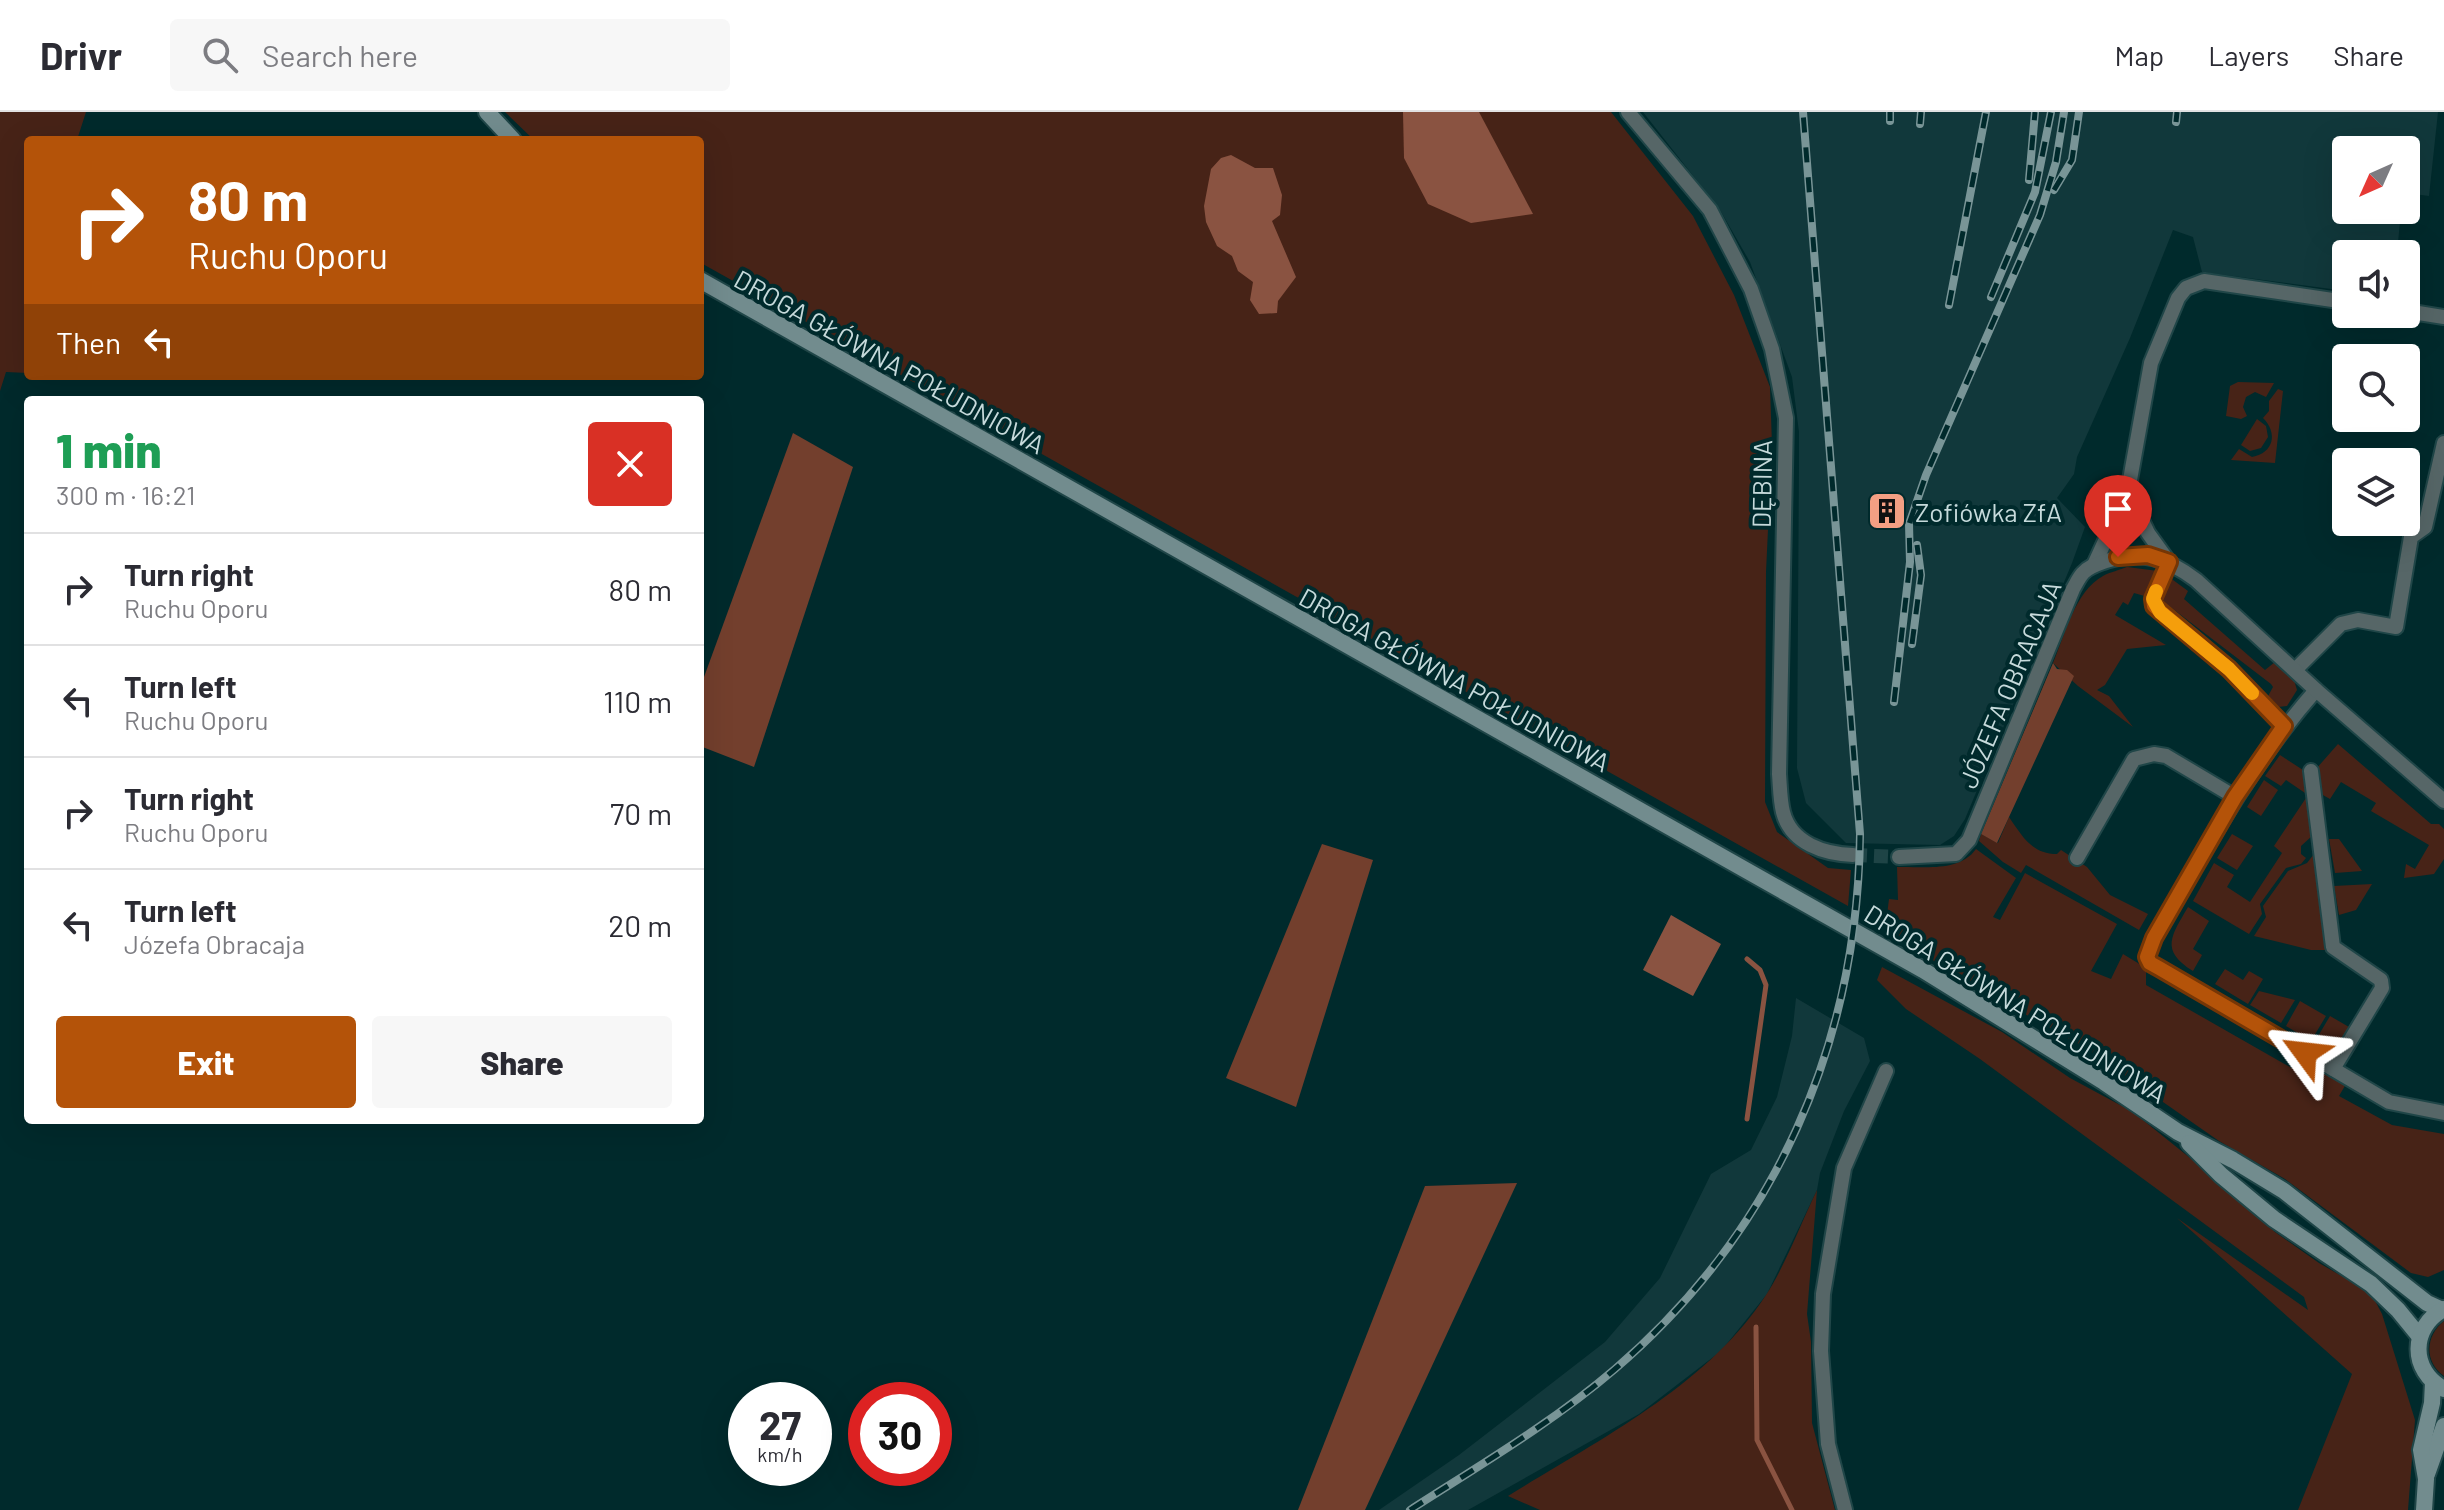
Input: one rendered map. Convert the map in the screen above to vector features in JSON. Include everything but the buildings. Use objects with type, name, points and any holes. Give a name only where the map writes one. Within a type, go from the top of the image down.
[{"type":"main road","points":[[487,112],[509,136]]},
{"type":"main road","name":"DROGA GŁÓWNA POŁUDNIOWA","points":[[704,282],[1913,964],[2092,1074],[2178,1132],[2284,1191],[2427,1303],[2443,1310]]},
{"type":"main road","name":"DROGA GŁÓWNA POŁUDNIOWA","points":[[2178,1132],[2221,1175],[2274,1219],[2371,1284],[2420,1337]]},
{"type":"main road","points":[[2424,1510],[2426,1479],[2421,1450],[2438,1386],[2420,1364],[2418,1347],[2429,1319],[2443,1310]]},
{"type":"main road","points":[[2426,1479],[2444,1426]]},
{"type":"street","name":"DĘBINA","points":[[1628,112],[1710,210],[1751,289],[1772,349],[1786,418],[1779,774],[1783,814],[1791,828],[1815,849],[1831,854],[1853,855]]},
{"type":"street","points":[[2094,565],[2128,491],[2150,367],[2178,298],[2186,288],[2204,281],[2332,300]]},
{"type":"street","points":[[2420,313],[2444,317]]},
{"type":"street","points":[[2295,670],[2341,624],[2358,620],[2396,627],[2411,537],[2425,527],[2444,443]]},
{"type":"street","points":[[2128,491],[2148,533],[2169,562],[2153,599],[2154,606],[2229,669],[2284,726]]},
{"type":"street","name":"JÓZEFA OBRACAJA","points":[[1899,857],[1956,854],[1969,840],[2073,589],[2083,573],[2094,565],[2118,557],[2148,555],[2169,562],[2196,580],[2444,801]]},
{"type":"street","points":[[2316,690],[2284,726],[2235,797],[2154,938],[2147,957],[2150,963],[2389,1102],[2444,1113]]},
{"type":"street","points":[[2077,858],[2134,759],[2154,754],[2166,756],[2235,797]]},
{"type":"street","points":[[2311,771],[2333,947],[2381,980],[2382,988],[2333,1069]]},
{"type":"street","points":[[1845,1510],[1828,1444],[1821,1351],[1823,1294],[1844,1168],[1886,1071]]},
{"type":"shaded area","points":[[0,112],[86,112],[78,136],[24,136],[24,373],[6,372],[0,391]]},
{"type":"shaded area","points":[[505,112],[1611,112],[1693,216],[1734,295],[1770,387],[1772,445],[1766,572],[1765,802],[1777,832],[1828,868],[1851,870],[1848,906],[704,265],[704,136],[530,136]]},
{"type":"shaded area","points":[[1403,112],[1479,112],[1533,214],[1471,223],[1428,204],[1404,158]]},
{"type":"shaded area","points":[[1643,112],[2438,112],[2429,196],[2420,195],[2420,136],[2332,136],[2332,224],[2400,224],[2398,240],[2332,240],[2332,289],[2202,272],[2193,237],[2173,230],[2130,338],[2077,457],[2074,474],[2057,498],[2085,527],[2072,563],[1965,819],[1954,836],[1940,845],[1846,843],[1806,803],[1797,768],[1799,432],[1792,377],[1750,262],[1720,210]]},
{"type":"shaded area","points":[[1231,155],[1255,168],[1273,168],[1282,195],[1280,215],[1272,221],[1296,277],[1278,301],[1277,313],[1259,314],[1250,300],[1253,282],[1238,271],[1232,256],[1217,246],[1206,222],[1204,206],[1211,169],[1221,158]]},
{"type":"shaded area","points":[[2238,382],[2274,383],[2266,397],[2255,392],[2246,397],[2243,407],[2247,416],[2241,419],[2226,416],[2230,386]]},
{"type":"shaded area","points":[[2278,389],[2283,391],[2275,463],[2231,460],[2239,449],[2252,457],[2269,447],[2271,430],[2263,418],[2269,411],[2269,401]]},
{"type":"shaded area","points":[[2257,419],[2266,426],[2268,437],[2261,448],[2250,451],[2241,445]]},
{"type":"shaded area","points":[[793,433],[853,467],[754,767],[704,748],[704,677]]},
{"type":"shaded area","points":[[2127,567],[2158,571],[2148,597],[2134,593],[2128,605],[2123,602],[2115,615],[2166,645],[2127,649],[2105,685],[2097,690],[2109,696],[2133,727],[2053,663],[2072,615],[2085,592],[2103,576]]},
{"type":"shaded area","points":[[2169,577],[2188,591],[2184,599],[2265,670],[2275,662],[2294,680],[2297,690],[2287,706],[2278,707],[2267,698],[2273,687],[2271,684],[2164,602],[2161,597]]},
{"type":"shaded area","points":[[2053,663],[2057,669],[2067,670],[2074,676],[1997,843],[1981,834]]},
{"type":"shaded area","points":[[2338,744],[2431,824],[2439,824],[2444,829],[2444,859],[2434,874],[2404,878],[2406,864],[2415,869],[2429,845],[2371,811],[2376,803],[2341,782],[2330,799],[2321,794],[2316,769]]},
{"type":"shaded area","points":[[2280,755],[2306,772],[2312,836],[2301,846],[2301,854],[2306,858],[2301,864],[2286,868],[2260,904],[2262,914],[2249,934],[2193,901],[2214,863],[2234,875],[2227,887],[2250,902],[2282,853],[2274,846],[2308,795],[2286,780],[2281,786],[2265,776]]},
{"type":"shaded area","points":[[2264,780],[2278,790],[2261,816],[2247,807]]},
{"type":"shaded area","points":[[2009,817],[2034,847],[2057,854],[2061,850],[2087,867],[2110,895],[2148,914],[2139,930],[2026,865],[2021,873],[1979,841],[1981,834],[1998,843]]},
{"type":"shaded area","points":[[2232,834],[2253,846],[2237,870],[2217,858]]},
{"type":"shaded area","points":[[2329,839],[2339,839],[2362,871],[2335,873]]},
{"type":"shaded area","points":[[1322,844],[1373,860],[1296,1107],[1226,1078]]},
{"type":"shaded area","points":[[1976,849],[2016,878],[1993,917],[2000,920],[2025,873],[2117,924],[2091,971],[2111,979],[2123,954],[2146,968],[2146,985],[2311,1079],[2314,1066],[2346,1084],[2339,1096],[2392,1125],[2444,1134],[2444,1270],[2428,1277],[2411,1273],[2285,1179],[2219,1141],[2084,1047],[1885,931],[1889,899],[1898,900],[1897,867],[1950,865],[1969,857]]},
{"type":"shaded area","points":[[2314,854],[2326,950],[2311,950],[2254,936],[2266,917],[2263,906],[2288,871],[2307,863]]},
{"type":"shaded area","points":[[2372,884],[2356,910],[2339,915],[2334,886]]},
{"type":"shaded area","points":[[2188,907],[2209,921],[2193,949],[2202,955],[2193,971],[2182,963],[2172,949],[2177,926]]},
{"type":"shaded area","points":[[1671,915],[1721,944],[1693,996],[1643,970]]},
{"type":"shaded area","points":[[1882,967],[2002,1032],[2070,1078],[2133,1112],[2275,1232],[2319,1263],[2371,1293],[2382,1314],[2415,1420],[2408,1510],[2298,1510],[2352,1374],[2177,1218],[2308,1310],[2304,1297],[1980,1059],[1906,1009],[1877,980]]},
{"type":"shaded area","points":[[2225,969],[2243,980],[2249,971],[2263,979],[2248,1004],[2215,984]]},
{"type":"shaded area","points":[[2259,991],[2295,1000],[2281,1023],[2250,1005]]},
{"type":"shaded area","points":[[1796,998],[1864,1038],[1870,1061],[1844,1111],[1820,1173],[1817,1190],[1767,1294],[1721,1351],[1639,1414],[1468,1510],[1379,1510],[1459,1455],[1605,1342],[1660,1278],[1711,1174],[1751,1150],[1777,1097],[1792,1036]]},
{"type":"shaded area","points":[[2300,1001],[2326,1016],[2311,1041],[2286,1026]]},
{"type":"shaded area","points":[[2330,1016],[2349,1027],[2331,1053],[2314,1043]]},
{"type":"shaded area","points":[[1517,1183],[1365,1510],[1298,1510],[1425,1186]]},
{"type":"shaded area","points":[[1817,1190],[1807,1314],[1811,1342],[1812,1423],[1835,1510],[1540,1510],[1508,1496],[1649,1409],[1714,1357],[1766,1295]]},
{"type":"shaded area","points":[[2444,1321],[2444,1376],[2433,1364],[2429,1349],[2433,1334]]},
{"type":"waterway","points":[[1747,959],[1760,970],[1766,985],[1747,1119]]},
{"type":"waterway","points":[[1756,1327],[1757,1440],[1792,1510]]},
{"type":"tunnel","points":[[1853,855],[1899,857]]},
{"type":"railway","points":[[1410,1510],[1566,1407],[1615,1369],[1671,1315],[1720,1257],[1762,1195],[1797,1128],[1824,1059],[1843,986],[1855,911],[1860,834],[1803,112]]},
{"type":"railway","points":[[1890,112],[1890,121]]},
{"type":"railway","points":[[1920,124],[1921,112]]},
{"type":"railway","points":[[1949,305],[1986,112]]},
{"type":"railway","points":[[2029,180],[2035,112]]},
{"type":"railway","points":[[1991,297],[2035,192],[2051,112]]},
{"type":"railway","points":[[1894,702],[1910,562],[1909,524],[1926,475],[2040,215],[2056,162],[2064,112]]},
{"type":"railway","points":[[2054,190],[2072,160],[2079,112]]},
{"type":"railway","points":[[2176,122],[2177,112]]},
{"type":"railway","points":[[1912,644],[1921,575],[1917,545]]},
{"type":"slow traffic","points":[[2156,591],[2154,606],[2229,669],[2252,693]]},
{"type":"place","name":"Zofiówka ZfA","points":[[1887,511]]},
{"type":"route","points":[[2118,557],[2148,555],[2169,562],[2153,599],[2154,606],[2229,669],[2284,726],[2235,797],[2154,938],[2147,957],[2150,963],[2305,1053]]}]
